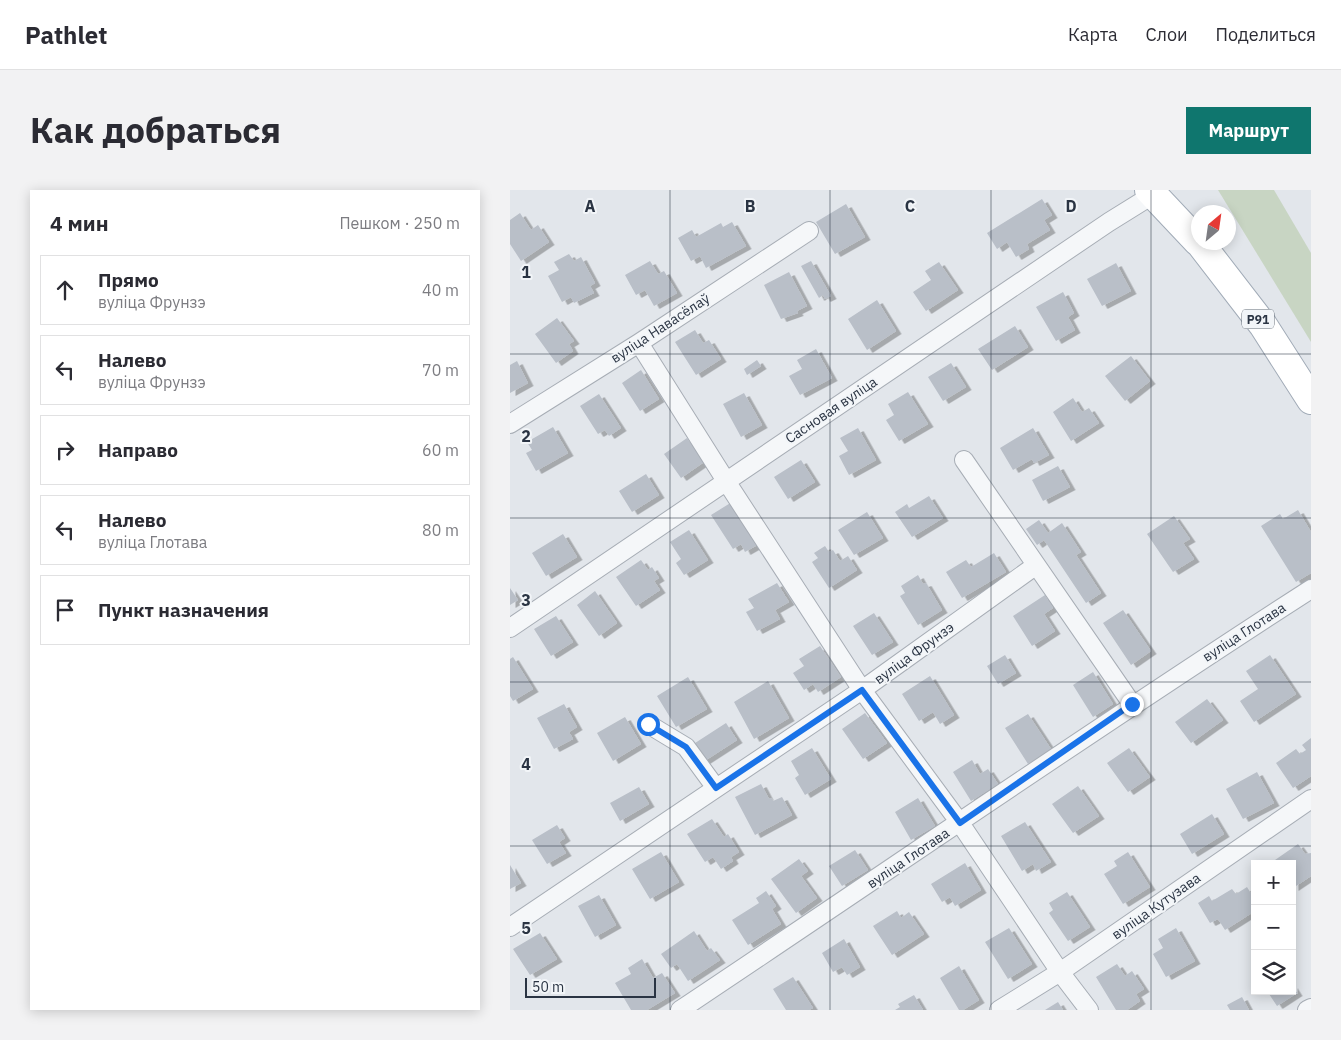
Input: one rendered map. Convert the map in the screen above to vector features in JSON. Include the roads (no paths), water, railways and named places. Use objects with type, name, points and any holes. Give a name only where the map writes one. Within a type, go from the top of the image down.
[{"type":"main road","name":"Р91","points":[[1152,192],[1191,233]]},
{"type":"main road","name":"Р91","points":[[1205,250],[1263,325],[1311,400]]},
{"type":"street","name":"Сасновая вуліца","points":[[510,628],[1152,192]]},
{"type":"street","name":"вуліца Навасёлаў","points":[[510,424],[639,343],[809,231]]},
{"type":"street","points":[[639,343],[726,482],[862,690],[960,823],[1060,972],[1089,1010]]},
{"type":"street","points":[[964,460],[1035,566],[1132,704]]},
{"type":"street","name":"вуліца Фрунзэ","points":[[510,927],[862,690],[1035,566]]},
{"type":"street","name":"вуліца Глотава","points":[[680,1010],[960,823],[1132,704],[1311,589]]},
{"type":"street","points":[[648,724],[686,747],[716,788]]},
{"type":"street","name":"вуліца Кутузава","points":[[1000,1010],[1060,972],[1311,799]]},
{"type":"street","points":[[1307,1010],[1311,1008]]}]
